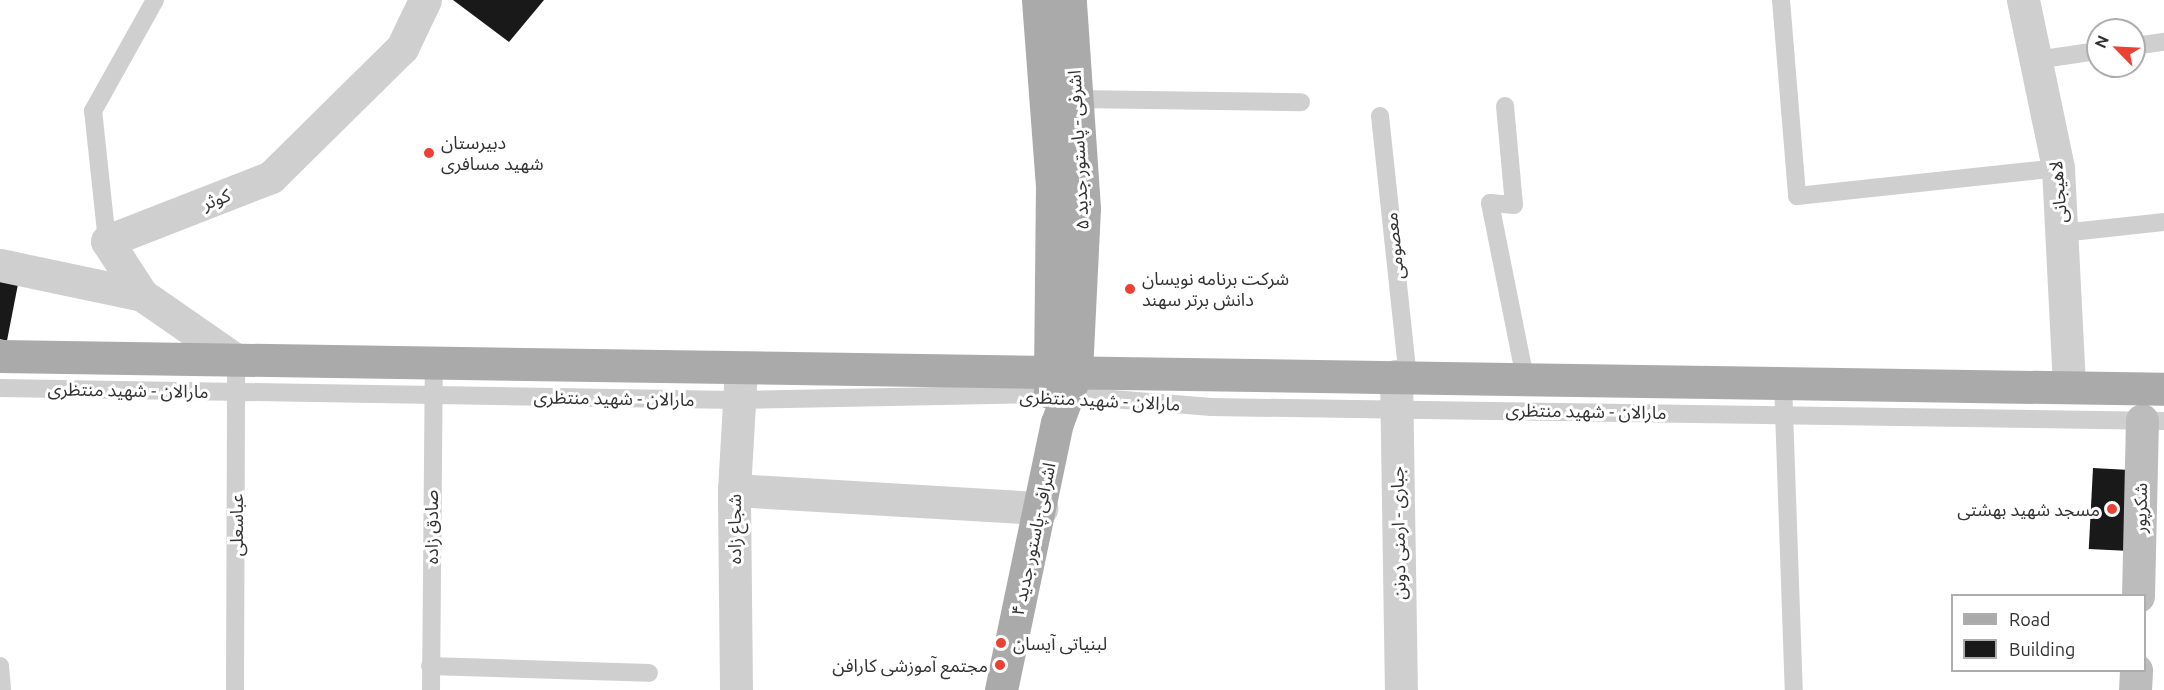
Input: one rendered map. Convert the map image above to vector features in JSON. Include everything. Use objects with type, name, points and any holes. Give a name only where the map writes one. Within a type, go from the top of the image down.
[{"type":"main road","name":"اشرفی - پاستور جدید ۵","points":[[1038,0],[1052,185],[1062,391]]},
{"type":"main road","name":"اشرفی - پاستور جدید ۵","points":[[1062,391],[1084,208],[1070,0]]},
{"type":"main road","name":"مارالان - شهید منتظری","points":[[0,356],[236,360],[433,379],[741,368],[1062,391],[1402,376],[2164,389]]},
{"type":"main road","name":"اشرافی-پاستور جدید ۴","points":[[1001,690],[1041,508],[1062,391]]},
{"type":"street","name":"کوثر","points":[[107,241],[271,177],[402,48],[425,0]]},
{"type":"street","name":"لاهیجانی","points":[[2023,0],[2058,168],[2069,387]]},
{"type":"street","points":[[107,241],[142,295],[236,360]]},
{"type":"street","points":[[0,265],[142,295]]},
{"type":"street","name":"شجاع زاده","points":[[736,690],[734,490],[737,400],[741,368]]},
{"type":"street","name":"جباری - ارمنی دونن","points":[[1401,690],[1396,409],[1402,376]]},
{"type":"street","name":"شکرپور","points":[[2138,594],[2153,421]]},
{"type":"street","points":[[734,490],[1041,508]]},
{"type":"street","points":[[2135,690],[2136,672]]},
{"type":"lane","points":[[107,241],[93,111],[155,0]]},
{"type":"lane","points":[[1781,0],[1797,196],[2058,168]]},
{"type":"lane","points":[[2146,44],[2164,42]]},
{"type":"lane","points":[[2036,60],[2086,53]]},
{"type":"lane","points":[[1076,99],[1301,102]]},
{"type":"lane","points":[[1505,106],[1514,205],[1490,203],[1525,378]]},
{"type":"lane","name":"معصومی","points":[[1380,116],[1402,376]]},
{"type":"lane","points":[[2061,232],[2164,222]]},
{"type":"lane","name":"عباسعلی","points":[[235,690],[236,360]]},
{"type":"lane","name":"مارالان - شهید منتظری","points":[[0,388],[237,392],[433,379],[737,400],[1062,391],[1211,407],[2153,421]]},
{"type":"lane","name":"صادق زاده","points":[[430,690],[433,379]]},
{"type":"lane","points":[[1783,382],[1794,690]]},
{"type":"lane","points":[[0,666],[2,690]]},
{"type":"lane","points":[[430,666],[649,673]]},
{"type":"building","points":[[453,0],[544,0],[509,42]]},
{"type":"building","points":[[0,272],[20,276],[7,341],[0,339]]},
{"type":"building","name":"مسجد شهید بهشتی","points":[[2093,468],[2134,470],[2130,551],[2089,549]]},
{"type":"place","name":"دبیرستان شهید مسافری","points":[[429,153]]},
{"type":"place","name":"شرکت برنامه نویسان دانش برتر سهند","points":[[1130,289]]},
{"type":"place","name":"مسجد شهید بهشتی","points":[[2112,509]]},
{"type":"place","name":"لبنیاتی آیسان","points":[[1001,643]]},
{"type":"place","name":"مجتمع آموزشی کارافن","points":[[1000,665]]}]
